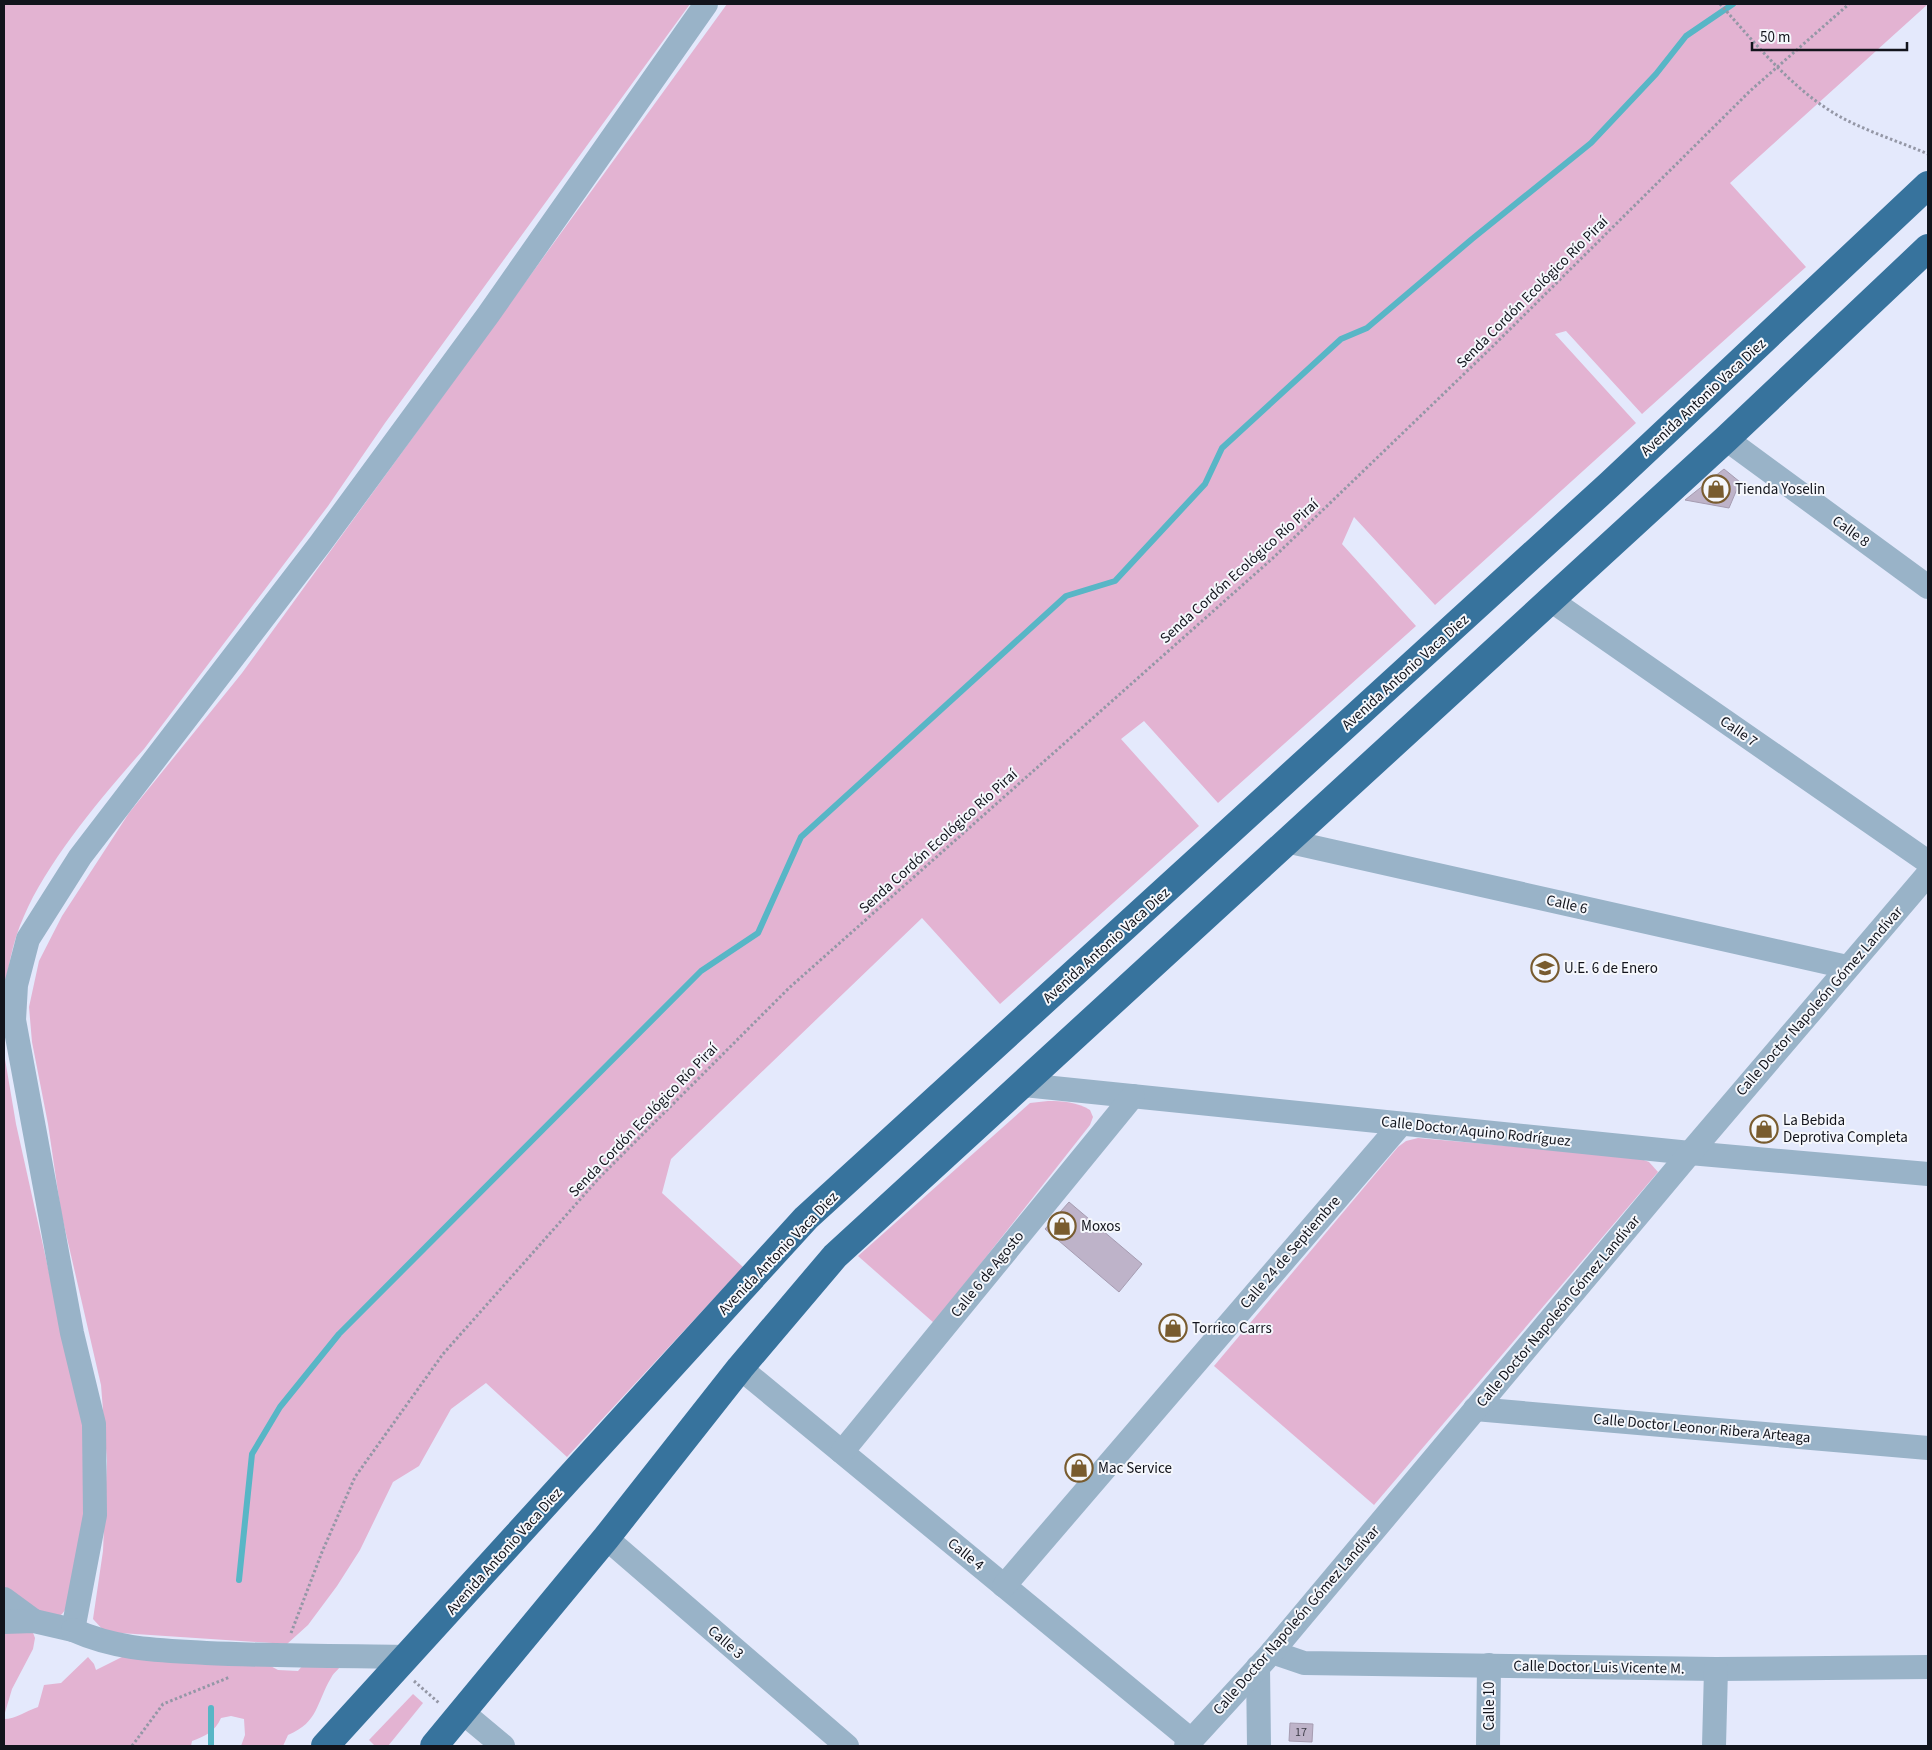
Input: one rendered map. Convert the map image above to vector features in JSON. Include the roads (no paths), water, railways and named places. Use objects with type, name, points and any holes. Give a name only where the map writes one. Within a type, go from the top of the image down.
[{"type":"highway","name":"Avenida Antonio Vaca Diez","points":[[325,1746],[806,1218],[1610,485],[1928,185]]},
{"type":"highway","points":[[434,1746],[458,1714],[606,1538],[740,1368],[835,1256],[1024,1085],[1286,841],[1726,439],[1928,248]]},
{"type":"highway","points":[[1549,600],[1532,585],[1532,572],[1602,506],[1610,485]]},
{"type":"street","points":[[73,1630],[94,1515],[94,1424],[72,1333],[14,1020],[16,985],[28,939],[80,857],[320,544],[488,315],[706,4]]},
{"type":"street","name":"Calle 8","points":[[1726,439],[1928,587]]},
{"type":"street","name":"Calle 7","points":[[1549,600],[1928,862]]},
{"type":"street","name":"Calle 6","points":[[1286,841],[1848,967]]},
{"type":"street","name":"Calle Doctor Napoleón Gómez Landívar","points":[[1189,1743],[1265,1660],[1690,1153],[1928,874]]},
{"type":"street","name":"Calle Doctor Aquino Rodríguez","points":[[1024,1085],[1690,1153],[1928,1174]]},
{"type":"street","name":"Calle 6 de Agosto","points":[[842,1452],[1133,1096]]},
{"type":"street","name":"Calle 24 de Septiembre","points":[[1004,1586],[1401,1124]]},
{"type":"street","name":"Calle 4","points":[[740,1368],[1004,1586],[1189,1743]]},
{"type":"street","name":"Calle Doctor Leonor Ribera Arteaga","points":[[1475,1409],[1928,1448]]},
{"type":"street","name":"Calle 3","points":[[606,1538],[847,1746]]},
{"type":"street","points":[[4,1599],[34,1621]]},
{"type":"street","points":[[4,1622],[34,1621],[73,1630],[99,1642],[138,1649],[403,1662]]},
{"type":"street","points":[[1259,1746],[1265,1660]]},
{"type":"street","name":"Calle Doctor Luis Vicente M.","points":[[1265,1660],[1304,1663],[1716,1669],[1928,1667]]},
{"type":"street","name":"Calle 10","points":[[1488,1746],[1489,1665]]},
{"type":"street","points":[[1714,1746],[1716,1669]]},
{"type":"street","points":[[458,1714],[503,1746]]},
{"type":"waterway","points":[[239,1580],[252,1454],[280,1407],[339,1334],[701,971],[758,933],[801,837],[1066,596],[1115,581],[1205,484],[1222,448],[1341,339],[1367,328],[1472,239],[1591,143],[1656,74],[1686,36],[1733,4]]},
{"type":"waterway","points":[[211,1708],[211,1746]]},
{"type":"place","name":"Tienda Yoselin","points":[[1716,489]]},
{"type":"place","name":"U.E. 6 de Enero","points":[[1545,968]]},
{"type":"place","name":"La Bebida Deprotiva Completa","points":[[1764,1129]]},
{"type":"place","name":"Moxos","points":[[1062,1226]]},
{"type":"place","name":"Torrico Carrs","points":[[1173,1328]]},
{"type":"place","name":"Mac Service","points":[[1079,1468]]}]
